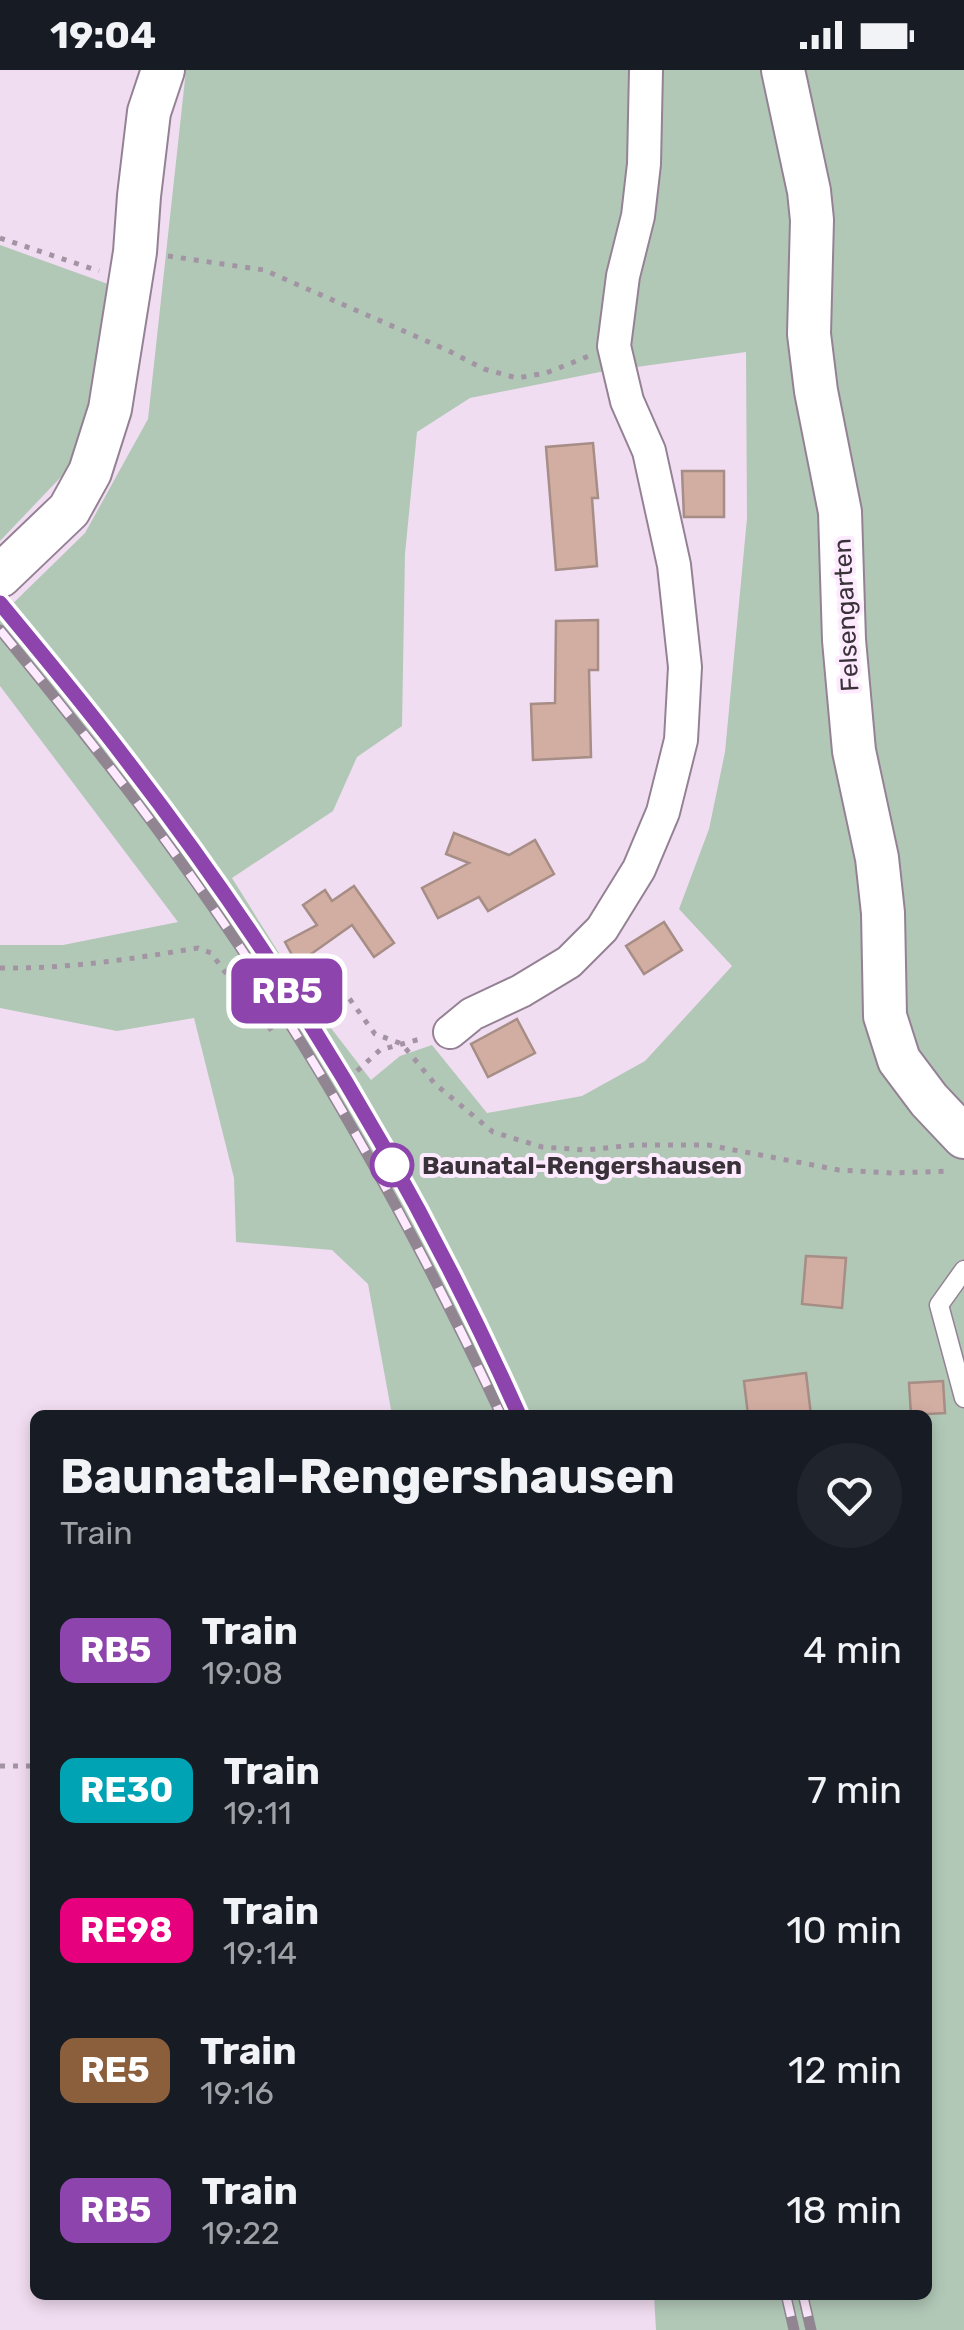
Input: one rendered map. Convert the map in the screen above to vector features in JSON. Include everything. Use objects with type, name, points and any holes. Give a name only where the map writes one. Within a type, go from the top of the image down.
[{"type":"street","points":[[7,570],[70,510],[90,472],[110,410],[150,112],[162,70]]},
{"type":"street","points":[[450,1032],[472,1014],[521,991],[568,962],[602,929],[639,869],[663,812],[681,740],[685,667],[674,566],[649,451],[628,401],[614,346],[623,276],[638,216],[644,164],[646,70]]},
{"type":"street","name":"Felsengarten","points":[[784,70],[810,191],[809,334],[816,392],[840,512],[844,640],[854,751],[877,858],[883,913],[885,1016],[900,1060],[929,1100],[964,1136]]},
{"type":"lane","points":[[964,1270],[939,1305],[964,1398]]},
{"type":"path","points":[[0,238],[132,267],[264,270],[484,369],[517,378],[546,373],[614,346]]},
{"type":"path","points":[[0,968],[105,964],[198,948],[211,953],[268,1030],[338,983],[376,1034],[402,1044],[435,1084],[493,1132],[542,1147],[586,1150],[634,1145],[708,1145],[840,1170],[964,1171]]},
{"type":"path","points":[[225,973],[231,967]]},
{"type":"path","points":[[357,1071],[380,1050],[402,1044]]},
{"type":"path","points":[[0,1766],[30,1766]]},
{"type":"green space","points":[[186,70],[964,70],[964,2330],[656,2330],[654,2300],[932,2300],[932,1410],[391,1410],[368,1284],[332,1250],[236,1242],[234,1178],[194,1018],[117,1031],[0,1008],[0,945],[63,945],[178,922],[0,686],[0,616],[85,533],[148,419]],"holes":[[[746,352],[747,518],[725,752],[709,829],[679,909],[732,966],[645,1061],[582,1096],[487,1113],[432,1045],[400,1056],[371,1080],[304,993],[232,878],[333,811],[357,757],[402,726],[405,554],[417,432],[470,398],[600,372]]]},
{"type":"green space","points":[[0,245],[108,284],[79,458],[0,541]]},
{"type":"building","points":[[593,443],[598,498],[592,498],[597,566],[556,570],[546,447]]},
{"type":"building","points":[[682,471],[724,471],[724,517],[684,517]]},
{"type":"building","points":[[598,620],[598,670],[589,670],[591,757],[533,760],[531,704],[555,703],[556,621]]},
{"type":"building","points":[[454,833],[509,855],[535,840],[554,874],[488,911],[479,897],[438,918],[422,888],[469,863],[446,854]]},
{"type":"building","points":[[354,886],[394,943],[374,957],[352,925],[297,964],[285,942],[317,925],[303,905],[325,890],[332,901]]},
{"type":"building","points":[[664,922],[682,950],[644,974],[626,946]]},
{"type":"building","points":[[517,1019],[535,1053],[488,1077],[471,1044]]},
{"type":"building","points":[[806,1256],[846,1258],[842,1308],[802,1304]]},
{"type":"building","points":[[806,1373],[810,1410],[747,1410],[744,1381]]},
{"type":"building","points":[[943,1381],[945,1413],[911,1410],[909,1383]]},
{"type":"railway","points":[[0,603],[94,718],[181,834],[290,993],[341,1074],[435,1242],[517,1410]]},
{"type":"railway","points":[[0,630],[152,823],[265,986],[391,1196],[499,1410]]},
{"type":"railway","points":[[787,2300],[794,2330]]},
{"type":"railway","points":[[804,2300],[811,2330]]},
{"type":"train","name":"RB5","points":[[0,603],[126,758],[253,938],[315,1034],[424,1224],[517,1410]]},
{"type":"place","name":"Baunatal-Rengershausen","points":[[392,1165]]}]
